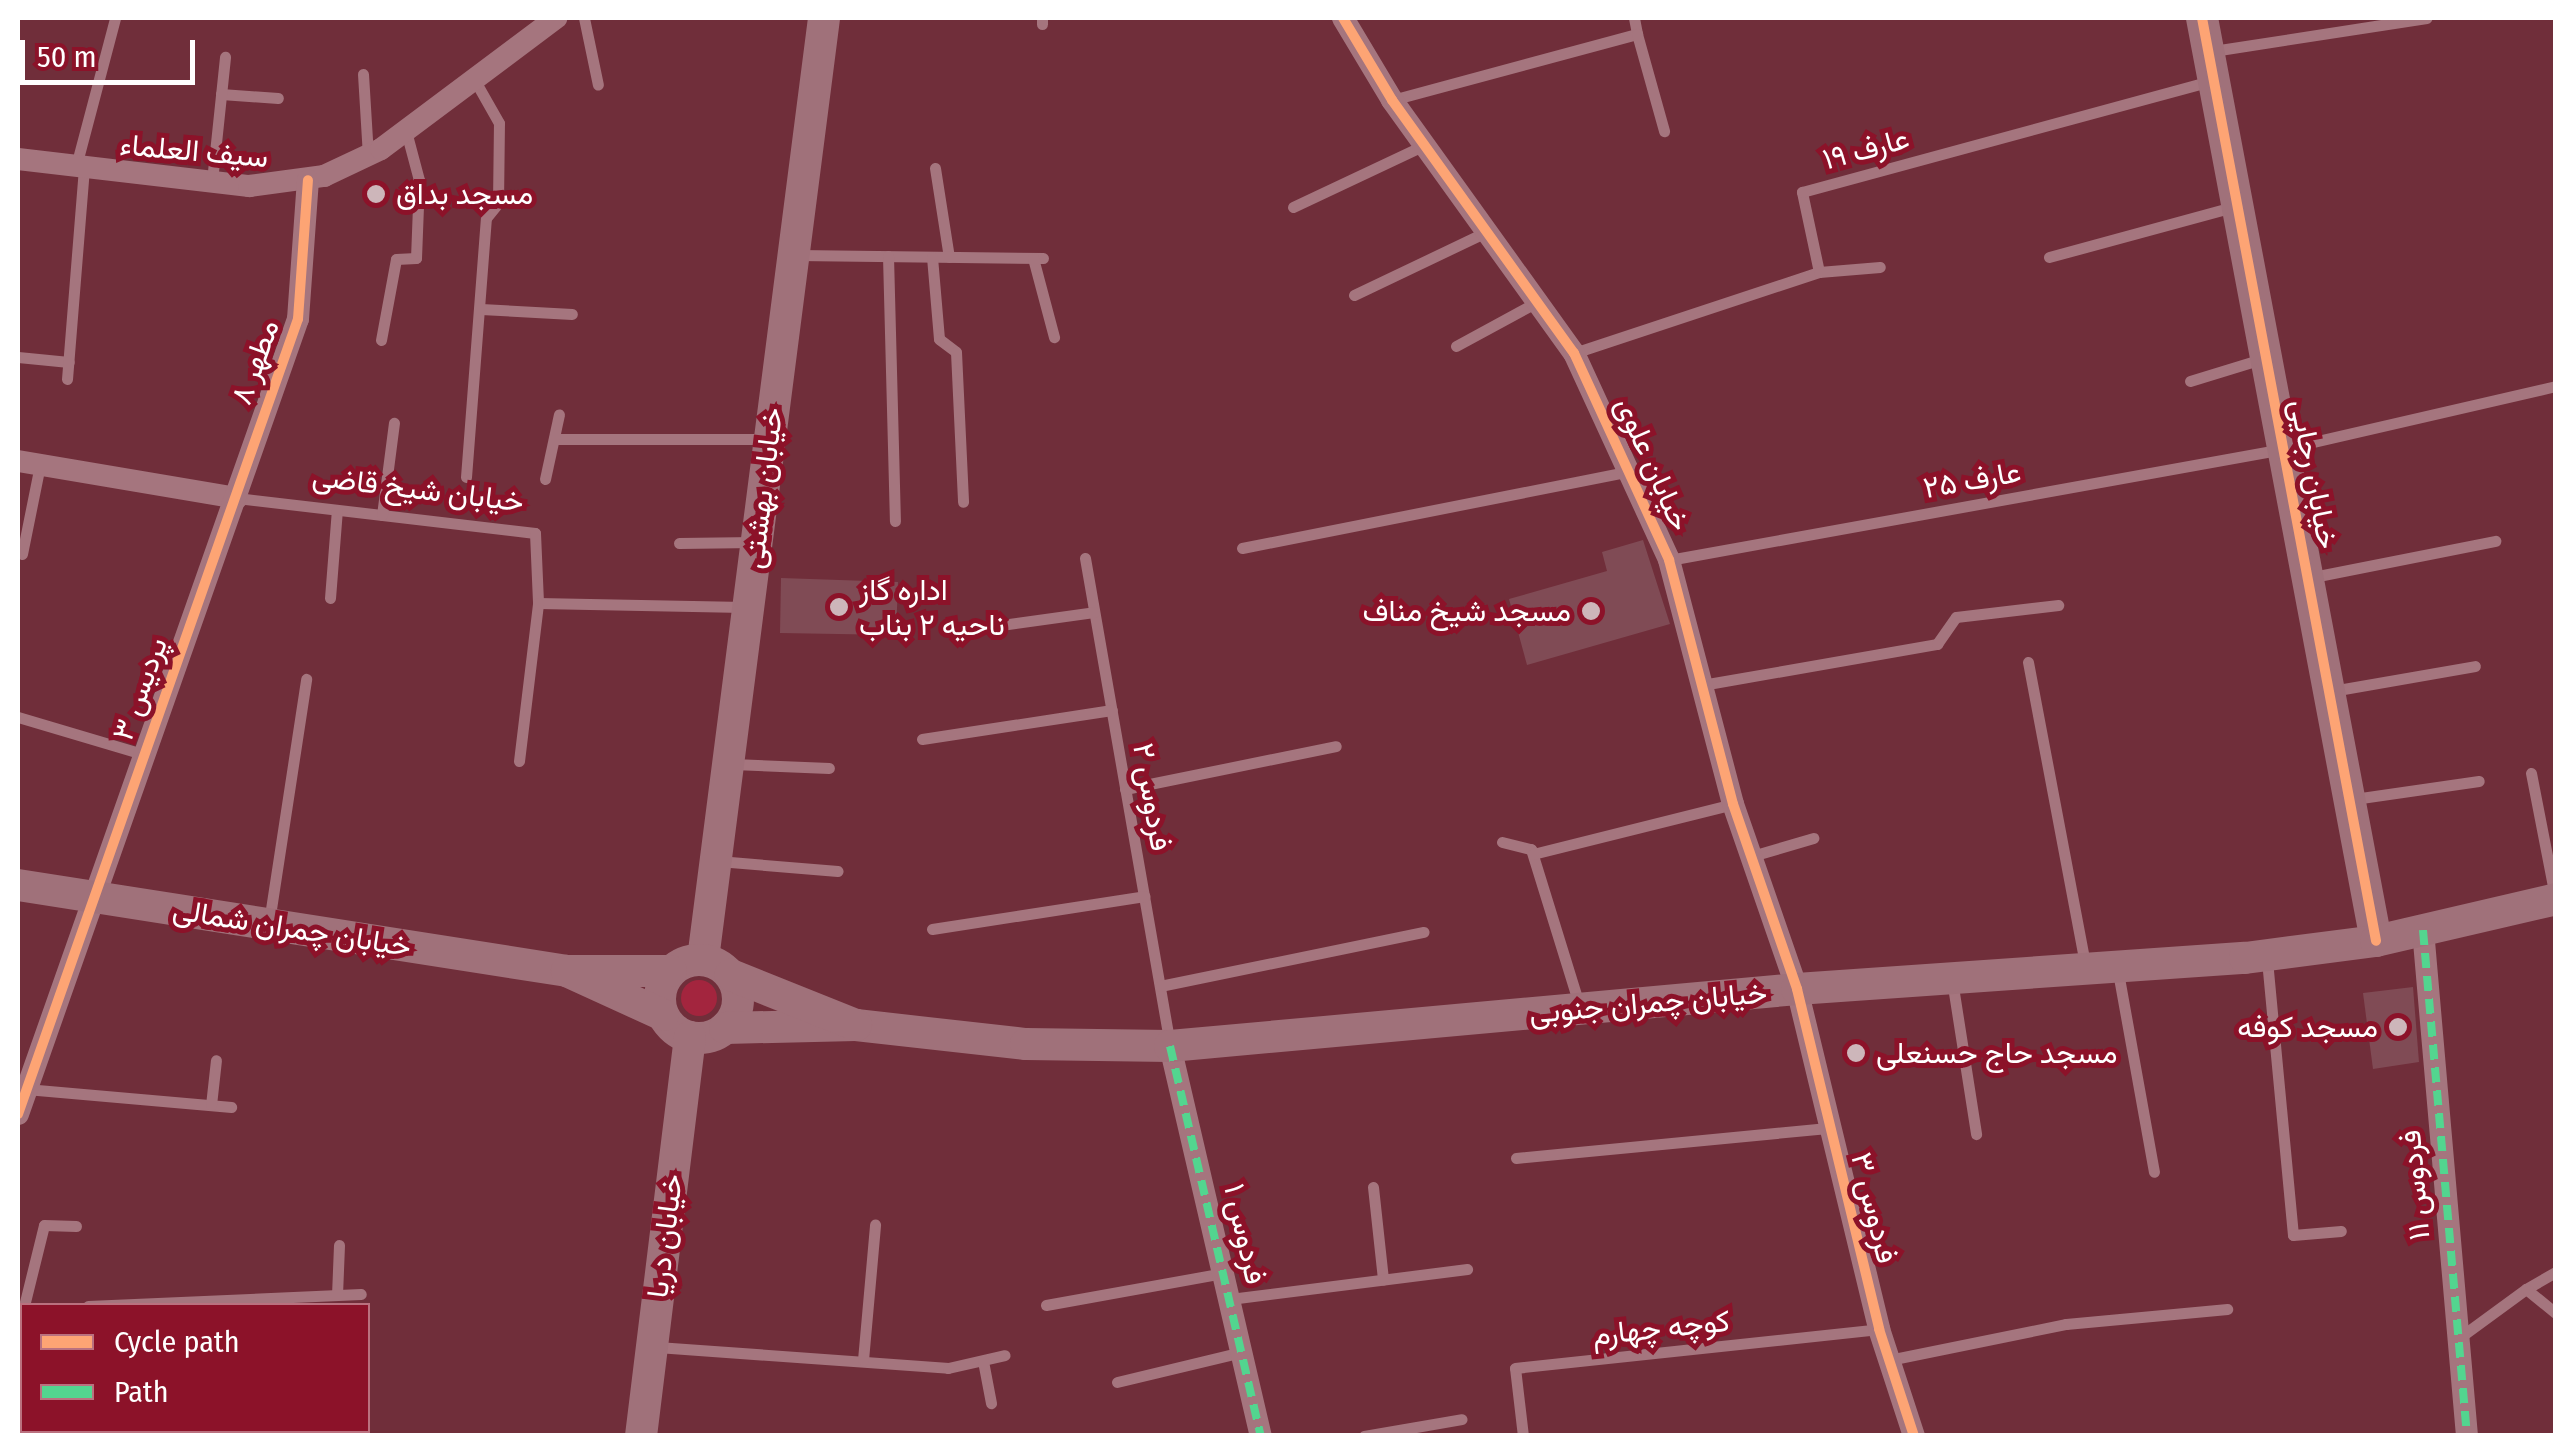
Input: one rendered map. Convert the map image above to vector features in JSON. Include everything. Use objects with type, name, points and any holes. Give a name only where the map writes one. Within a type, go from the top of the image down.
[{"type":"main road","name":"خیابان بهشتی","points":[[717,967],[716,860],[824,18]]},
{"type":"main road","name":"خیابان رجایی","points":[[2202,18],[2376,940]]},
{"type":"main road","name":"خیابان چمران شمالی","points":[[18,885],[567,971],[671,971]]},
{"type":"main road","name":"خیابان چمران جنوبی","points":[[725,1028],[856,1025],[1026,1044],[1170,1046],[1797,989],[2266,956],[2376,940],[2556,899]]},
{"type":"main road","name":"خیابان چمران جنوبی","points":[[717,967],[856,1025]]},
{"type":"main road","points":[[717,967],[738,1007],[725,1028],[690,1037],[663,1015],[660,991],[671,971],[717,967]]},
{"type":"main road","name":"خیابان چمران شمالی","points":[[567,971],[663,1015]]},
{"type":"main road","name":"خیابان دریا","points":[[641,1436],[690,1037]]},
{"type":"street","name":"سیف العلماء","points":[[18,159],[212,182],[308,180],[368,157],[556,18]]},
{"type":"street","name":"خیابان علوی","points":[[1342,18],[1392,100],[1429,144],[1574,354],[1631,471],[1669,560],[1733,804],[1797,989]]},
{"type":"street","name":"مطهر ۸","points":[[237,498],[274,372],[298,319],[308,180]]},
{"type":"street","name":"خیابان شیخ قاضی","points":[[28,463],[237,498]]},
{"type":"street","name":"پردیس ۳","points":[[18,1114],[90,897],[237,498]]},
{"type":"street","name":"فردوس ۱۱","points":[[2423,930],[2467,1436]]},
{"type":"street","name":"فردوس ۳","points":[[1797,989],[1879,1330],[1914,1436]]},
{"type":"street","name":"فردوس ۱","points":[[1170,1046],[1262,1436]]},
{"type":"lane","points":[[67,379],[80,166],[114,18]]},
{"type":"lane","points":[[584,18],[598,86]]},
{"type":"lane","points":[[1634,18],[1664,131]]},
{"type":"lane","points":[[2211,66],[2426,18]]},
{"type":"lane","points":[[1392,100],[1637,34]]},
{"type":"lane","points":[[212,182],[225,57]]},
{"type":"lane","name":"عارف ۱۹","points":[[1819,272],[1802,192],[2211,66]]},
{"type":"lane","points":[[363,74],[368,157]]},
{"type":"lane","points":[[466,477],[486,218],[498,203],[498,123],[474,79]]},
{"type":"lane","points":[[221,94],[278,98]]},
{"type":"lane","points":[[381,340],[396,258],[416,258],[419,180],[406,131]]},
{"type":"lane","points":[[1293,207],[1429,144]]},
{"type":"lane","points":[[935,168],[948,257]]},
{"type":"lane","points":[[2049,257],[2238,206]]},
{"type":"lane","points":[[1354,295],[1488,231]]},
{"type":"lane","points":[[793,254],[1038,258],[1054,338]]},
{"type":"lane","points":[[888,256],[895,522]]},
{"type":"lane","points":[[932,256],[939,339],[956,352],[963,502]]},
{"type":"lane","points":[[1574,354],[1819,272],[1880,267]]},
{"type":"lane","points":[[1456,346],[1537,302]]},
{"type":"lane","points":[[481,309],[572,314]]},
{"type":"lane","points":[[18,357],[69,362]]},
{"type":"lane","points":[[2190,381],[2266,358]]},
{"type":"lane","name":"عارف ۲۵","points":[[1669,560],[2283,449],[2556,386]]},
{"type":"lane","points":[[544,480],[559,414]]},
{"type":"lane","points":[[382,515],[394,423]]},
{"type":"lane","points":[[554,440],[770,439]]},
{"type":"lane","points":[[22,554],[28,463]]},
{"type":"lane","points":[[1242,548],[1631,471]]},
{"type":"lane","name":"خیابان شیخ قاضی","points":[[237,498],[535,533],[538,603]]},
{"type":"lane","points":[[330,598],[338,510]]},
{"type":"lane","points":[[2308,578],[2495,541]]},
{"type":"lane","points":[[679,543],[756,542]]},
{"type":"lane","name":"فردوس ۲","points":[[1085,558],[1170,1046]]},
{"type":"lane","points":[[519,761],[538,603],[748,607]]},
{"type":"lane","points":[[1702,685],[1937,644],[1956,617],[2058,605]]},
{"type":"lane","points":[[965,630],[1094,612]]},
{"type":"lane","points":[[2028,662],[2154,1172]]},
{"type":"lane","points":[[2330,692],[2475,666]]},
{"type":"lane","points":[[268,925],[306,680]]},
{"type":"lane","points":[[922,739],[1112,710]]},
{"type":"lane","points":[[18,717],[143,754]]},
{"type":"lane","points":[[1126,789],[1336,746]]},
{"type":"lane","points":[[728,763],[829,768]]},
{"type":"lane","points":[[2531,773],[2556,899]]},
{"type":"lane","points":[[2350,800],[2479,781]]},
{"type":"lane","points":[[1502,842],[1533,854],[1733,804]]},
{"type":"lane","points":[[1752,856],[1813,838]]},
{"type":"lane","points":[[1533,854],[1580,1008]]},
{"type":"lane","points":[[716,860],[838,871]]},
{"type":"lane","points":[[932,928],[1144,896]]},
{"type":"lane","points":[[1160,986],[1424,932]]},
{"type":"lane","points":[[2266,956],[2292,1235],[2342,1230]]},
{"type":"lane","points":[[1952,978],[1976,1134]]},
{"type":"lane","points":[[212,1105],[216,1060]]},
{"type":"lane","points":[[26,1089],[232,1107]]},
{"type":"lane","points":[[1516,1158],[1828,1128]]},
{"type":"lane","points":[[1373,1188],[1383,1280]]},
{"type":"lane","points":[[22,1303],[44,1225],[76,1226]]},
{"type":"lane","points":[[863,1360],[875,1225]]},
{"type":"lane","points":[[337,1294],[339,1245]]},
{"type":"lane","points":[[1230,1298],[1467,1269]]},
{"type":"lane","points":[[2458,1338],[2556,1272]]},
{"type":"lane","points":[[1046,1305],[1224,1273]]},
{"type":"lane","points":[[2526,1289],[2556,1313]]},
{"type":"lane","points":[[150,1303],[362,1294]]},
{"type":"lane","points":[[1889,1360],[2066,1324],[2227,1309]]},
{"type":"lane","name":"کوچه چهارم","points":[[1522,1436],[1515,1368],[1879,1330]]},
{"type":"lane","points":[[652,1346],[948,1368],[1005,1355]]},
{"type":"lane","points":[[1117,1382],[1242,1352]]},
{"type":"lane","points":[[983,1361],[991,1403]]},
{"type":"lane","points":[[1364,1436],[1462,1419]]},
{"type":"shaded area","points":[[699,980],[712,985],[717,998],[712,1011],[699,1016],[686,1011],[681,998],[686,985]]},
{"type":"building","name":"مسجد شیخ مناف","points":[[1643,540],[1670,624],[1527,665],[1509,599],[1607,571],[1602,552]]},
{"type":"building","name":"اداره گاز ناحیه ۲ بناب","points":[[781,578],[898,582],[896,635],[780,633]]},
{"type":"building","name":"مسجد کوفه","points":[[2413,987],[2419,1062],[2373,1069],[2363,993]]},
{"type":"marked path","points":[[2423,930],[2467,1436]]},
{"type":"marked path","points":[[1170,1046],[1261,1436]]},
{"type":"cycle path","points":[[1343,18],[1392,100],[1574,353],[1669,560],[1733,804],[1797,989],[1879,1329],[1914,1436]]},
{"type":"cycle path","points":[[2202,18],[2376,941]]},
{"type":"cycle path","points":[[18,1114],[298,319],[308,180]]},
{"type":"place","name":"مسجد بداق","points":[[376,194]]},
{"type":"place","name":"اداره گاز ناحیه ۲ بناب","points":[[839,607]]},
{"type":"place","name":"مسجد شیخ مناف","points":[[1591,611]]},
{"type":"place","name":"مسجد کوفه","points":[[2398,1027]]},
{"type":"place","name":"مسجد حاج حسنعلی","points":[[1856,1053]]}]
